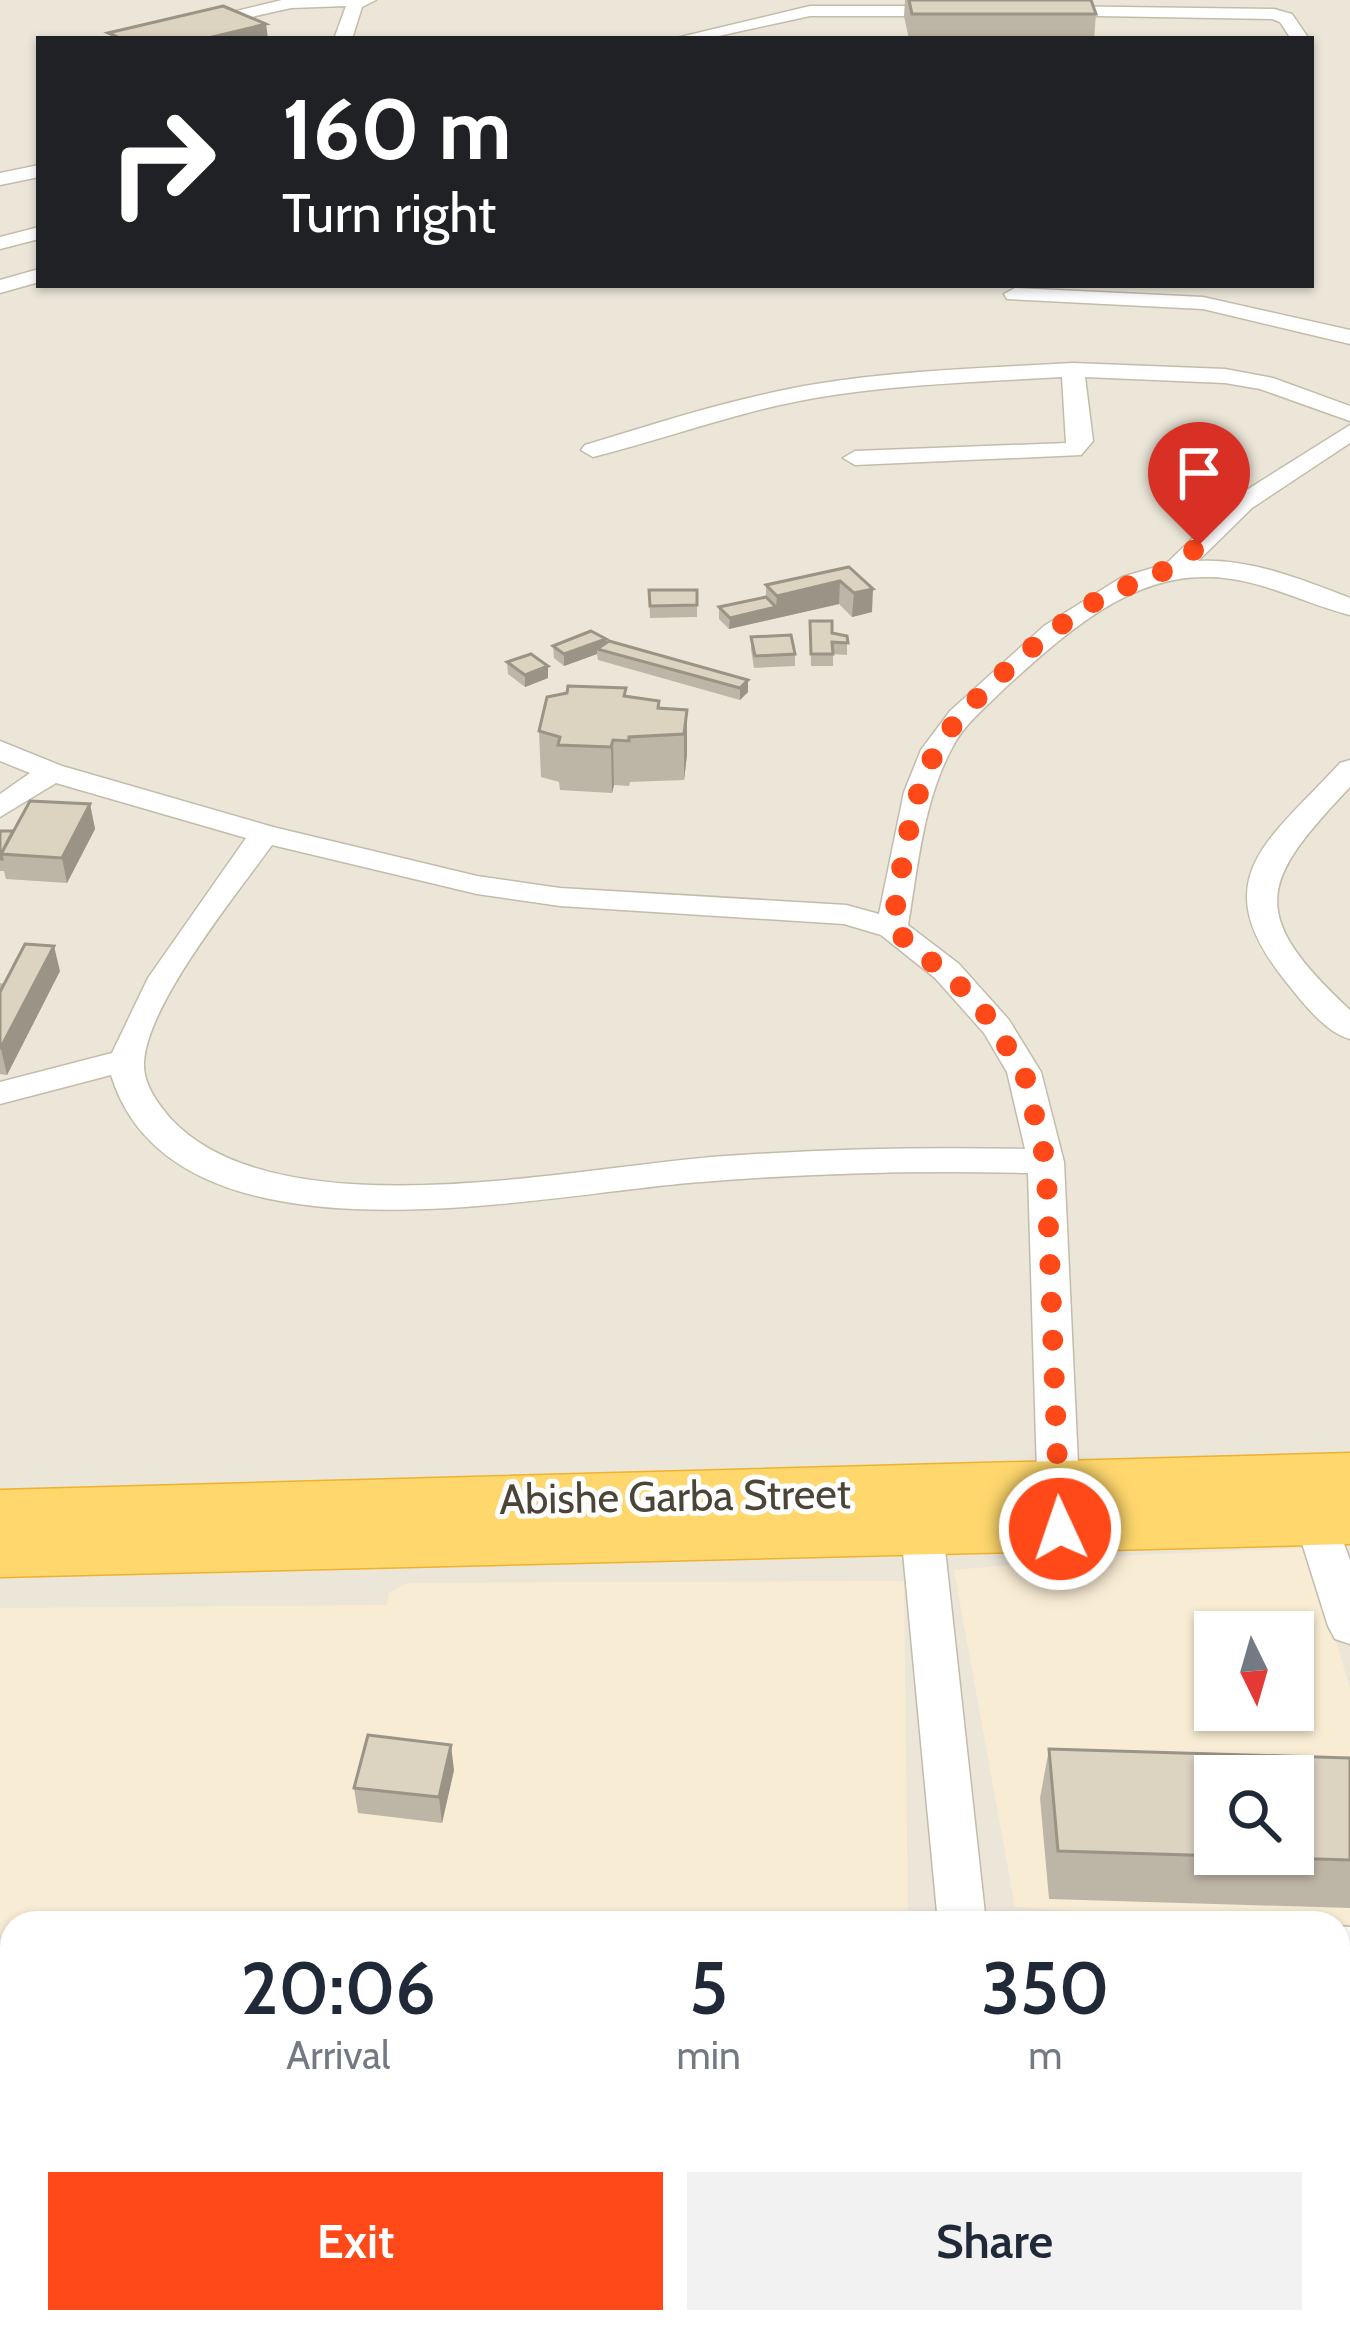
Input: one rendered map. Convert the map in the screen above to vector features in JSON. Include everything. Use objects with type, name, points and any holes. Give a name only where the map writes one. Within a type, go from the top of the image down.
[{"type":"highway","name":"Abishe Garba Street","points":[[0,1514],[1339,1506]]},
{"type":"highway","name":"Abishe Garba Street","points":[[0,1552],[922,1531],[1059,1508]]},
{"type":"street","points":[[144,36],[290,3],[366,0]]},
{"type":"street","points":[[344,36],[355,4],[366,0]]},
{"type":"street","points":[[695,36],[810,11],[965,11]]},
{"type":"street","points":[[1031,11],[1100,18],[1274,14],[1286,18],[1298,36]]},
{"type":"street","points":[[0,179],[36,172]]},
{"type":"street","points":[[0,243],[36,234]]},
{"type":"street","points":[[0,287],[36,276]]},
{"type":"street","points":[[1015,294],[1203,303],[1350,337]]},
{"type":"street","points":[[592,450],[729,409],[814,391],[1073,370],[1225,376],[1265,383],[1350,414]]},
{"type":"street","points":[[855,458],[1072,450],[1081,441],[1073,370]]},
{"type":"street","points":[[1176,568],[1243,503],[1350,432]]},
{"type":"street","points":[[892,928],[911,823],[936,749],[962,715],[1040,642],[1092,603],[1176,568],[1219,566],[1264,574],[1350,607]]},
{"type":"street","points":[[0,750],[52,772],[264,834],[532,894],[846,915],[892,928],[947,971],[997,1027],[1024,1072],[1046,1162],[1059,1508]]},
{"type":"street","points":[[1350,769],[1268,863],[1261,889],[1271,938],[1310,992],[1350,1028]]},
{"type":"street","points":[[0,808],[52,772]]},
{"type":"street","points":[[264,834],[169,972],[127,1060],[143,1109],[160,1136],[178,1153],[232,1177],[327,1193],[423,1196],[851,1159],[1046,1162]]},
{"type":"street","points":[[0,1093],[127,1060]]},
{"type":"street","points":[[1339,1506],[1350,1626]]},
{"type":"street","points":[[922,1531],[961,1911]]},
{"type":"shaded area","points":[[0,0],[1350,0],[1350,1911],[0,1911]]},
{"type":"shaded area","points":[[1308,1548],[1350,1688],[1350,1911],[1015,1907],[954,1570],[1113,1556]]},
{"type":"shaded area","points":[[904,1581],[908,1911],[0,1911],[0,1608],[387,1605],[389,1593],[407,1583]]},
{"type":"building","points":[[909,0],[1091,0],[1096,14],[912,14]]},
{"type":"building","points":[[223,6],[266,24],[216,36],[108,33]]},
{"type":"building","points":[[849,567],[873,589],[854,593],[840,581],[777,596],[766,585]]},
{"type":"building","points":[[649,590],[697,590],[697,605],[650,606]]},
{"type":"building","points":[[766,597],[776,607],[730,618],[719,607]]},
{"type":"building","points":[[810,621],[832,621],[832,633],[847,636],[848,643],[832,642],[833,654],[811,654]]},
{"type":"building","points":[[591,631],[606,639],[564,654],[553,646]]},
{"type":"building","points":[[791,635],[795,654],[755,656],[751,637]]},
{"type":"building","points":[[609,641],[748,680],[740,688],[597,649]]},
{"type":"building","points":[[531,654],[548,666],[525,675],[507,662]]},
{"type":"building","points":[[568,686],[626,688],[624,696],[659,701],[658,708],[687,710],[684,734],[629,737],[629,741],[613,740],[611,747],[558,745],[560,737],[539,731],[547,697],[567,693]]},
{"type":"building","points":[[30,801],[90,804],[62,858],[1,854]]},
{"type":"building","points":[[0,831],[13,831],[2,859],[0,859]]},
{"type":"building","points":[[25,944],[54,946],[0,1049],[0,992]]},
{"type":"building","points":[[368,1735],[451,1745],[439,1797],[354,1788]]},
{"type":"building","points":[[1049,1749],[1250,1755],[1194,1755],[1194,1855],[1058,1851]]},
{"type":"building","points":[[1314,1757],[1350,1758],[1350,1860],[1314,1859]]},
{"type":"route","points":[[1060,1529],[1046,1162],[1024,1072],[976,1000],[892,928],[911,823],[936,749],[962,715],[1040,642],[1092,603],[1176,568],[1199,545]]}]
